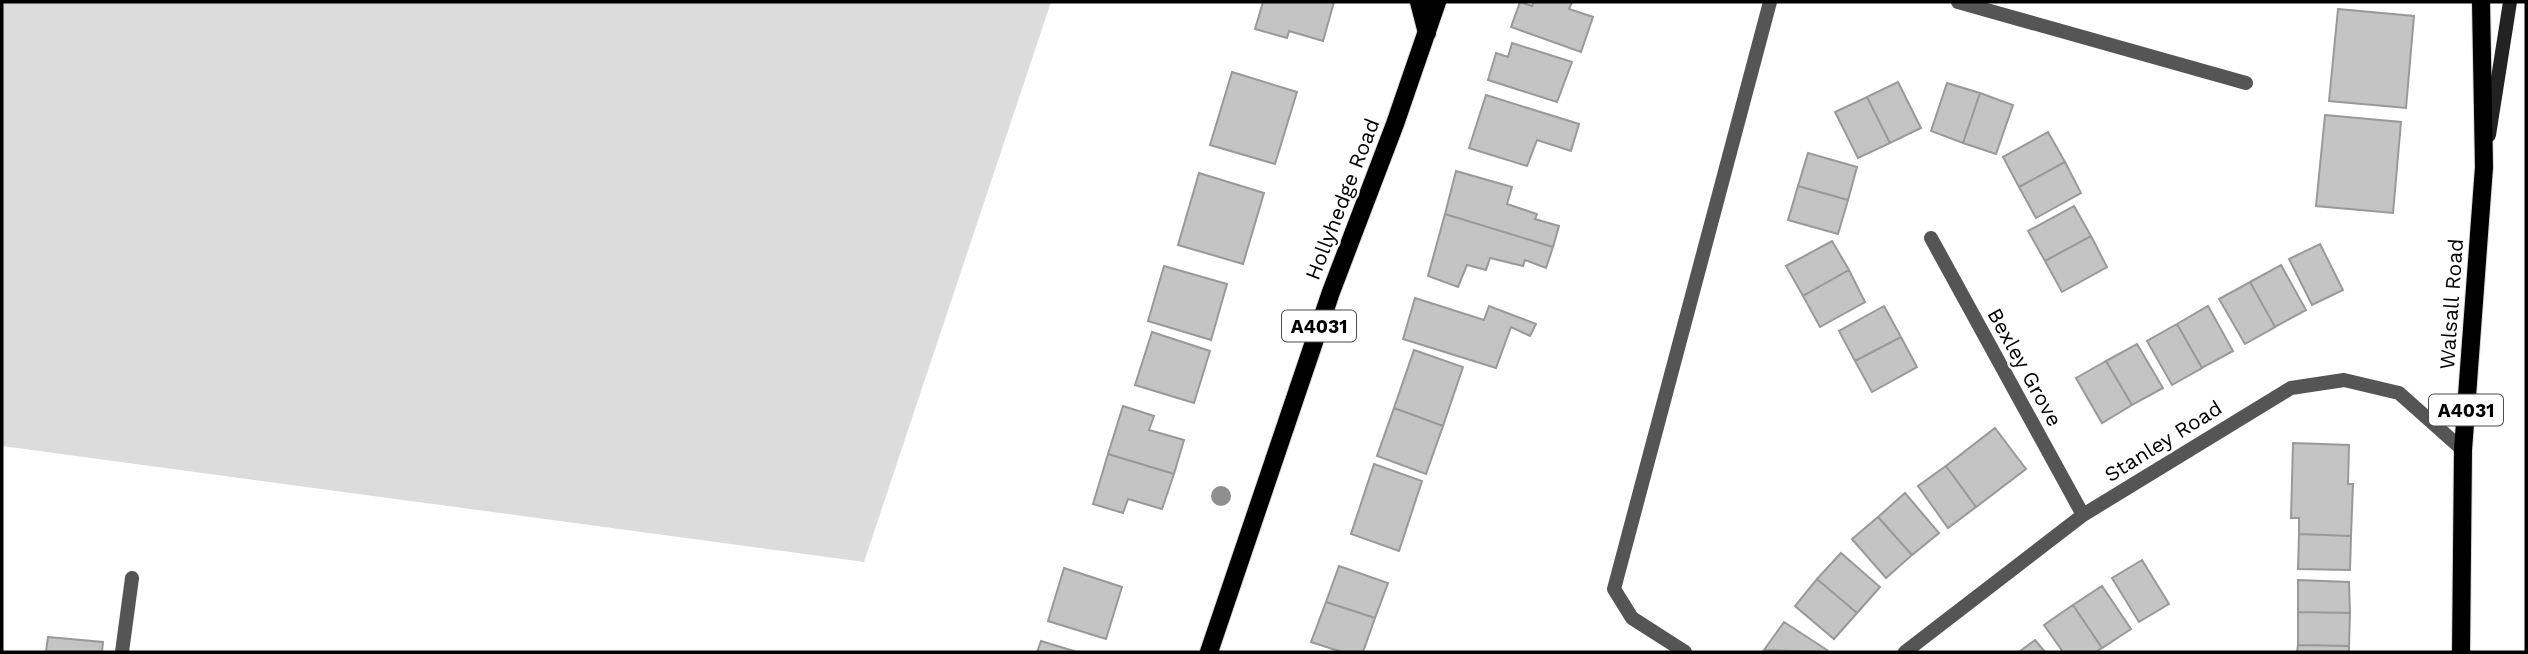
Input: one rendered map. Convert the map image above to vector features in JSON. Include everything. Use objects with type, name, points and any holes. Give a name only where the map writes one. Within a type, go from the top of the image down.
[{"type":"main road","points":[[1419,2],[1427,33]]},
{"type":"main road","name":"Hollyhedge Road","points":[[1209,652],[1331,292],[1437,2]]},
{"type":"main road","name":"Walsall Road","points":[[2461,652],[2463,450],[2484,167],[2481,2]]},
{"type":"main road","points":[[2484,167],[2510,2]]},
{"type":"street","points":[[1685,652],[1632,618],[1614,589],[1770,2]]},
{"type":"street","points":[[1958,2],[2246,83]]},
{"type":"street","name":"Bexley Grove","points":[[1931,238],[2083,516]]},
{"type":"street","name":"Stanley Road","points":[[1905,652],[2083,516],[2291,388],[2344,380],[2399,393],[2463,450]]},
{"type":"street","points":[[122,652],[132,578]]},
{"type":"shaded area","points":[[2,2],[1051,2],[864,562],[2,446]]},
{"type":"building","points":[[1263,2],[1334,2],[1323,41],[1289,31],[1287,38],[1255,29]]},
{"type":"building","points":[[1520,2],[1532,6],[1534,2],[1572,2],[1569,9],[1593,17],[1581,52],[1511,27]]},
{"type":"building","points":[[2338,9],[2414,16],[2406,108],[2329,101]]},
{"type":"building","points":[[1512,43],[1572,62],[1557,102],[1488,80],[1496,53],[1508,57]]},
{"type":"building","points":[[1232,72],[1297,92],[1275,164],[1210,145]]},
{"type":"building","points":[[1898,82],[1921,128],[1890,143],[1867,97]]},
{"type":"building","points":[[1947,83],[1980,93],[1963,143],[1931,131]]},
{"type":"building","points":[[1980,93],[2013,105],[1996,154],[1963,143]]},
{"type":"building","points":[[1486,95],[1579,124],[1571,151],[1537,140],[1527,166],[1469,148]]},
{"type":"building","points":[[1867,97],[1890,143],[1858,158],[1835,112]]},
{"type":"building","points":[[2325,115],[2401,122],[2393,213],[2316,206]]},
{"type":"building","points":[[2048,132],[2065,162],[2019,187],[2003,157]]},
{"type":"building","points":[[1808,153],[1857,167],[1848,200],[1798,186]]},
{"type":"building","points":[[2065,162],[2081,193],[2036,218],[2019,187]]},
{"type":"building","points":[[1456,171],[1512,187],[1507,204],[1537,214],[1535,219],[1559,226],[1553,247],[1445,214]]},
{"type":"building","points":[[1199,173],[1264,193],[1243,264],[1178,245]]},
{"type":"building","points":[[1798,186],[1848,200],[1838,234],[1788,220]]},
{"type":"building","points":[[2074,206],[2091,236],[2045,261],[2028,231]]},
{"type":"building","points":[[1445,214],[1553,247],[1546,268],[1525,260],[1523,266],[1490,258],[1486,270],[1467,265],[1458,287],[1428,276]]},
{"type":"building","points":[[2091,236],[2107,267],[2062,292],[2045,261]]},
{"type":"building","points":[[1832,241],[1849,270],[1803,296],[1786,266]]},
{"type":"building","points":[[2320,244],[2343,290],[2312,305],[2289,259]]},
{"type":"building","points":[[2281,265],[2306,310],[2275,327],[2250,282]]},
{"type":"building","points":[[1164,266],[1227,284],[1211,340],[1148,321]]},
{"type":"building","points":[[1849,270],[1865,302],[1820,327],[1803,296]]},
{"type":"building","points":[[2250,282],[2275,327],[2245,344],[2219,299]]},
{"type":"building","points":[[1415,298],[1484,320],[1489,306],[1536,324],[1530,336],[1511,327],[1496,368],[1403,339]]},
{"type":"building","points":[[1884,306],[1901,337],[1855,361],[1839,331]]},
{"type":"building","points":[[2208,306],[2233,351],[2202,368],[2177,324]]},
{"type":"building","points":[[2177,324],[2202,368],[2172,385],[2147,341]]},
{"type":"building","points":[[1152,332],[1210,351],[1194,403],[1135,385]]},
{"type":"building","points":[[1901,337],[1917,367],[1872,392],[1855,361]]},
{"type":"building","points":[[2137,344],[2163,388],[2132,405],[2106,361]]},
{"type":"building","points":[[1414,350],[1463,367],[1443,426],[1394,408]]},
{"type":"building","points":[[2106,361],[2132,405],[2102,423],[2076,378]]},
{"type":"building","points":[[1123,406],[1154,416],[1149,430],[1184,440],[1174,474],[1108,454]]},
{"type":"building","points":[[1394,408],[1443,426],[1426,474],[1377,456]]},
{"type":"building","points":[[1995,428],[2026,469],[1976,507],[1946,466]]},
{"type":"building","points":[[2293,443],[2349,445],[2348,484],[2353,484],[2351,536],[2299,534],[2299,518],[2291,518]]},
{"type":"building","points":[[1108,454],[1174,474],[1162,509],[1128,499],[1123,513],[1093,504]]},
{"type":"building","points":[[1374,464],[1422,481],[1399,551],[1351,534]]},
{"type":"building","points":[[1946,466],[1976,507],[1948,528],[1918,486]]},
{"type":"building","points":[[1905,493],[1939,533],[1912,555],[1878,517]]},
{"type":"building","points":[[1878,517],[1912,555],[1886,578],[1852,539]]},
{"type":"building","points":[[2299,534],[2351,536],[2350,570],[2298,569]]},
{"type":"building","points":[[1841,553],[1880,587],[1857,613],[1817,579]]},
{"type":"building","points":[[2142,560],[2169,604],[2139,622],[2112,578]]},
{"type":"building","points":[[1339,566],[1388,583],[1375,618],[1326,602]]},
{"type":"building","points":[[1064,568],[1122,587],[1106,639],[1048,621]]},
{"type":"building","points":[[1817,579],[1857,613],[1834,639],[1795,606]]},
{"type":"building","points":[[2298,580],[2349,582],[2350,613],[2298,612]]},
{"type":"building","points":[[2102,586],[2131,629],[2102,648],[2073,605]]},
{"type":"building","points":[[1326,602],[1375,618],[1363,652],[1342,652],[1311,642]]},
{"type":"building","points":[[2073,605],[2102,648],[2095,652],[2063,652],[2044,625]]},
{"type":"building","points":[[2298,612],[2350,613],[2349,646],[2298,645]]},
{"type":"building","points":[[1784,622],[1827,650],[1826,652],[1764,650]]},
{"type":"building","points":[[48,637],[103,642],[102,652],[46,652]]},
{"type":"building","points":[[2035,640],[2045,652],[2019,652]]},
{"type":"building","points":[[1041,641],[1077,652],[1037,652]]},
{"type":"building","points":[[2298,645],[2349,646],[2349,652],[2297,652]]}]
